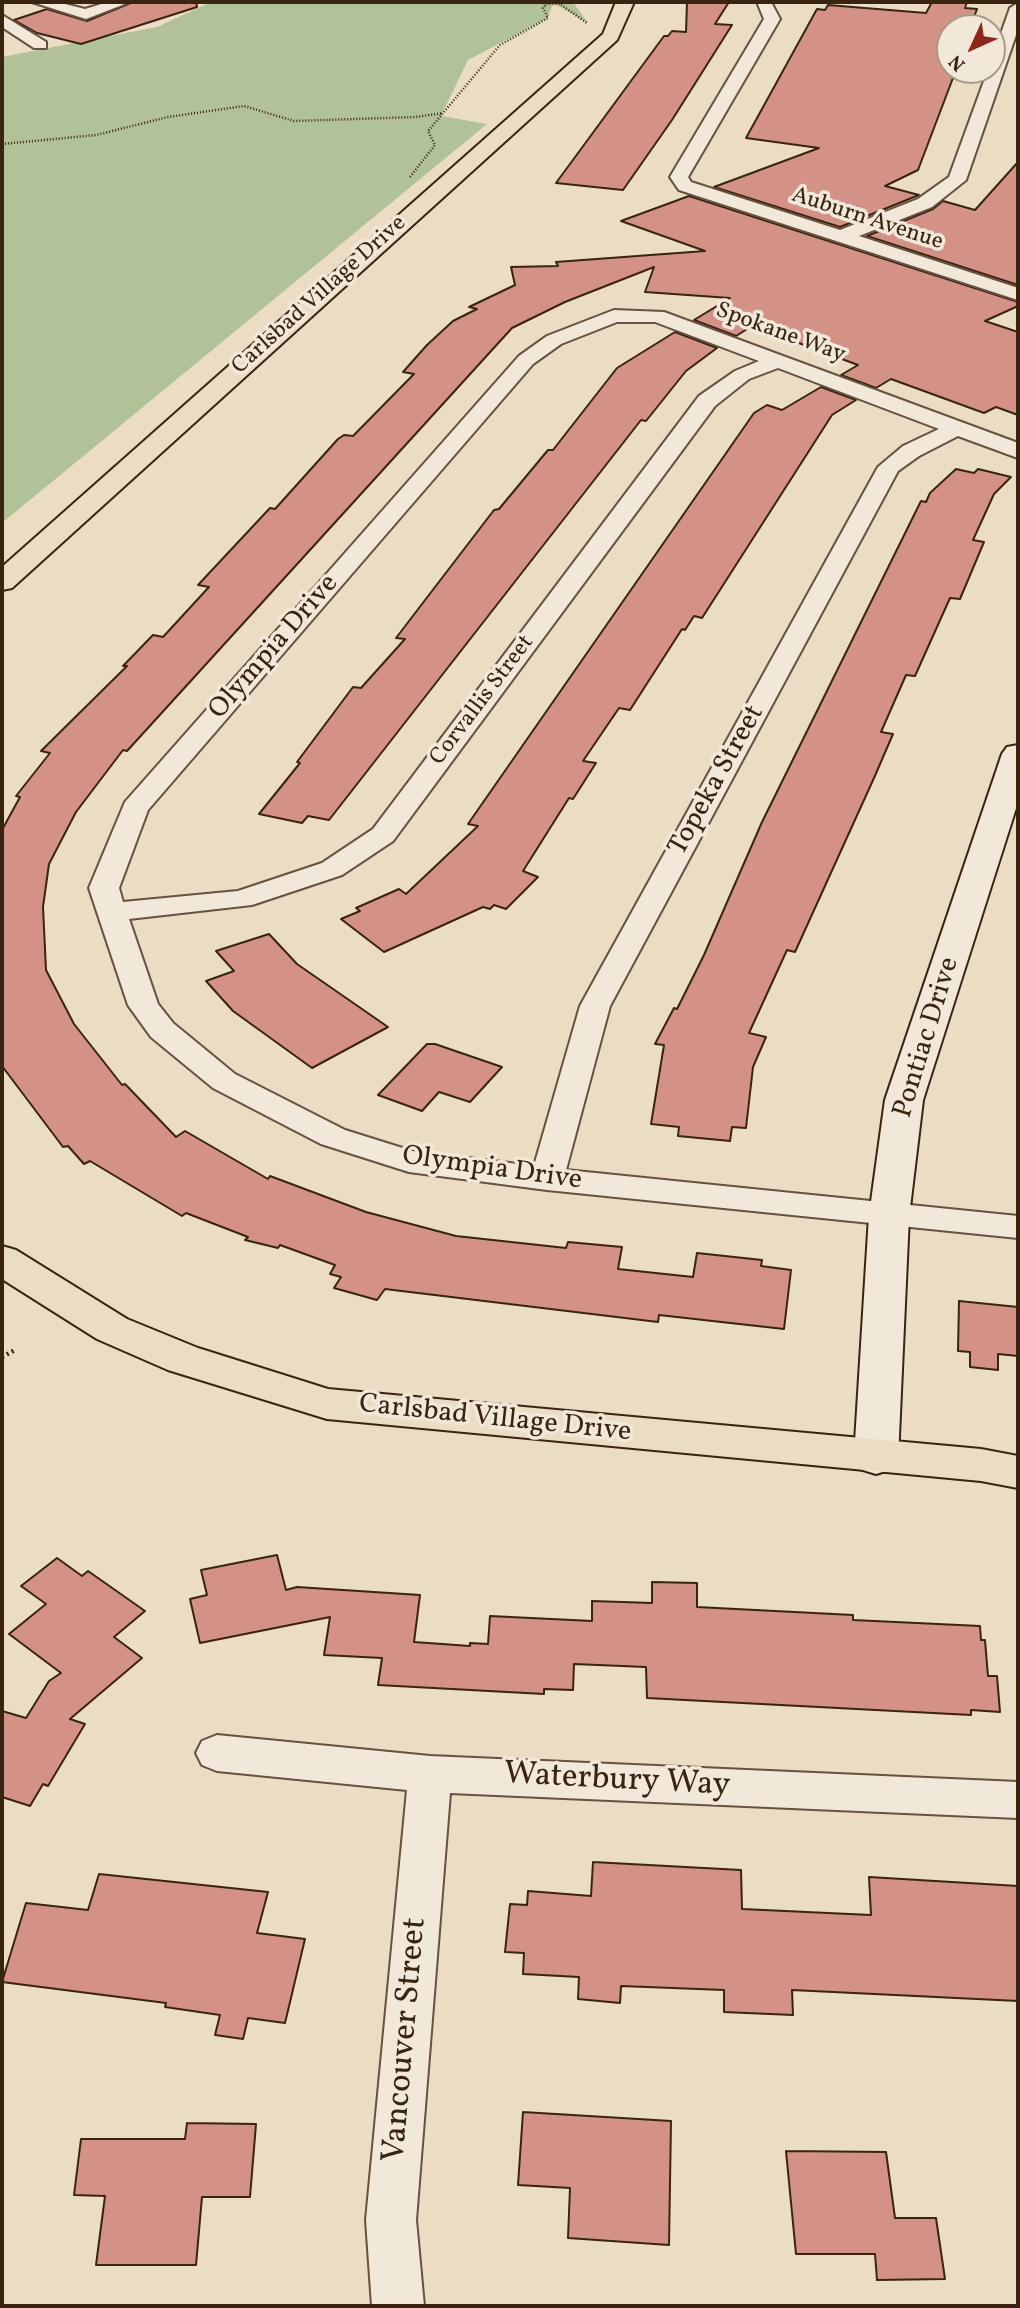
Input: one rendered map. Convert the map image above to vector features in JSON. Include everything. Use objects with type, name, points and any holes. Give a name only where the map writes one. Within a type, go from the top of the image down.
[{"type":"main road","name":"Carlsbad Village Drive","points":[[2,582],[611,36],[625,2]]},
{"type":"main road","name":"Pontiac Drive","points":[[876,1458],[889,1216],[904,1100],[1018,754]]},
{"type":"main road","name":"Carlsbad Village Drive","points":[[2,1260],[112,1329],[183,1359],[327,1404],[876,1458],[981,1465],[1018,1472]]},
{"type":"street","points":[[40,2],[86,14],[122,2]]},
{"type":"street","name":"Auburn Avenue","points":[[764,2],[772,19],[679,177],[685,186],[1014,294]]},
{"type":"street","points":[[840,237],[925,203],[957,180],[1018,8]]},
{"type":"street","points":[[2,20],[40,45]]},
{"type":"street","name":"Spokane Way","points":[[526,360],[554,340],[614,316],[657,316],[1018,451]]},
{"type":"street","name":"Olympia Drive","points":[[526,360],[135,808],[104,888],[143,1004],[162,1030],[224,1081],[333,1137],[409,1161],[547,1179],[889,1216],[1018,1227]]},
{"type":"street","name":"Corvallis Street","points":[[110,912],[242,899],[332,870],[383,835],[708,401],[742,375],[778,361]]},
{"type":"street","name":"Topeka Street","points":[[547,1179],[595,1006],[889,467],[911,451],[958,428]]},
{"type":"street","name":"Waterbury Way","points":[[217,1753],[430,1774],[1018,1800]]},
{"type":"street","name":"Vancouver Street","points":[[397,2306],[391,2220],[430,1774]]},
{"type":"path","points":[[2,144],[96,135],[169,117],[244,106],[294,121],[416,117],[444,113]]},
{"type":"path","points":[[2,1357],[15,1350]]},
{"type":"green space","points":[[211,2],[573,2],[588,23],[553,3],[548,18],[468,60],[441,116],[487,124],[2,523],[2,57],[157,27]]},
{"type":"building","points":[[133,2],[196,2],[197,7],[81,44],[37,33],[14,20],[47,9],[87,21]]},
{"type":"building","points":[[687,2],[729,2],[715,24],[732,25],[672,120],[623,190],[556,183],[664,36],[668,36],[672,31],[686,32]]},
{"type":"building","points":[[932,2],[967,2],[965,8],[977,9],[975,14],[936,14],[936,84],[951,84],[918,170],[885,186],[919,195],[840,227],[714,187],[819,148],[746,138],[817,9],[825,10],[828,5],[926,13]]},
{"type":"building","points":[[1018,162],[1018,285],[867,236],[933,209],[943,201],[975,210]]},
{"type":"building","points":[[689,196],[1018,302],[1018,306],[985,321],[1018,332],[1018,415],[996,407],[984,413],[891,379],[876,388],[841,375],[858,365],[752,326],[736,336],[694,320],[730,298],[645,292],[654,267],[565,302],[512,328],[127,751],[123,750],[76,812],[49,864],[43,907],[46,970],[74,1024],[122,1085],[125,1084],[176,1137],[185,1131],[268,1179],[270,1176],[366,1212],[456,1236],[566,1248],[568,1242],[622,1247],[618,1269],[693,1277],[697,1253],[762,1260],[761,1266],[791,1270],[784,1329],[659,1315],[658,1322],[385,1289],[377,1300],[334,1288],[341,1277],[330,1274],[335,1265],[280,1245],[278,1248],[245,1240],[248,1237],[186,1213],[182,1216],[90,1161],[84,1164],[68,1146],[63,1147],[2,1066],[2,830],[20,797],[16,796],[50,753],[41,751],[127,666],[123,666],[153,635],[163,637],[209,587],[198,585],[270,508],[275,509],[338,439],[344,435],[353,436],[414,374],[403,372],[427,345],[453,321],[477,309],[469,307],[515,285],[511,267],[558,266],[556,262],[705,251],[621,221]]},
{"type":"building","points":[[675,332],[717,348],[686,371],[646,421],[641,420],[329,820],[308,816],[302,823],[259,814],[300,763],[297,762],[353,687],[361,688],[405,639],[396,638],[494,510],[499,509],[548,450],[553,450],[617,368]]},
{"type":"building","points":[[821,387],[856,400],[832,415],[702,618],[694,616],[685,630],[682,629],[630,710],[619,708],[583,761],[596,763],[573,799],[569,798],[523,871],[538,877],[506,909],[494,905],[490,909],[483,907],[384,952],[341,919],[360,911],[356,908],[399,889],[406,894],[478,826],[468,824],[754,413],[767,405],[782,410]]},
{"type":"building","points":[[956,469],[974,473],[978,469],[1011,477],[994,494],[973,540],[984,542],[960,599],[950,598],[915,676],[906,675],[881,732],[893,734],[874,778],[795,952],[787,950],[749,1033],[766,1037],[753,1067],[746,1128],[732,1127],[730,1141],[678,1136],[679,1127],[651,1124],[664,1045],[655,1044],[674,1008],[677,1009],[704,955],[762,822],[921,501],[926,502],[930,493]]},
{"type":"building","points":[[269,934],[297,964],[388,1027],[312,1068],[233,1011],[206,981],[234,971],[216,951]]},
{"type":"building","points":[[427,1044],[435,1044],[502,1067],[470,1102],[439,1092],[422,1111],[378,1095]]},
{"type":"building","points":[[959,1301],[1018,1307],[1018,1356],[998,1354],[998,1370],[970,1367],[970,1352],[958,1351]]},
{"type":"building","points":[[277,1555],[286,1590],[297,1587],[420,1595],[414,1642],[470,1646],[470,1643],[488,1644],[490,1616],[592,1621],[592,1601],[652,1603],[652,1582],[697,1583],[697,1607],[853,1615],[853,1620],[980,1626],[981,1640],[985,1640],[988,1676],[997,1676],[1000,1712],[971,1710],[971,1715],[647,1698],[646,1667],[574,1664],[573,1690],[544,1689],[544,1694],[378,1685],[382,1658],[324,1655],[330,1617],[200,1643],[190,1599],[207,1595],[201,1570]]},
{"type":"building","points":[[57,1558],[82,1576],[88,1571],[145,1611],[114,1637],[142,1658],[70,1719],[85,1724],[48,1786],[43,1784],[30,1806],[2,1797],[2,1711],[26,1718],[49,1681],[61,1673],[9,1634],[46,1604],[21,1586]]},
{"type":"building","points":[[593,1862],[741,1870],[742,1909],[871,1915],[869,1877],[1018,1886],[1018,2001],[792,1990],[793,2015],[724,2012],[724,1990],[621,1986],[620,2003],[578,1999],[579,1977],[523,1974],[524,1953],[505,1952],[510,1904],[527,1905],[528,1891],[591,1896]]},
{"type":"building","points":[[99,1874],[268,1892],[257,1933],[305,1939],[285,2023],[248,2018],[243,2039],[215,2035],[220,2015],[165,2007],[166,2003],[2,1982],[26,1903],[88,1910]]},
{"type":"building","points":[[523,2112],[671,2121],[669,2245],[568,2238],[570,2188],[518,2185]]},
{"type":"building","points":[[187,2123],[256,2124],[250,2197],[202,2197],[196,2265],[96,2265],[105,2196],[74,2195],[81,2139],[185,2139]]},
{"type":"building","points":[[786,2151],[886,2152],[895,2218],[936,2218],[945,2279],[877,2280],[875,2254],[796,2254]]}]
